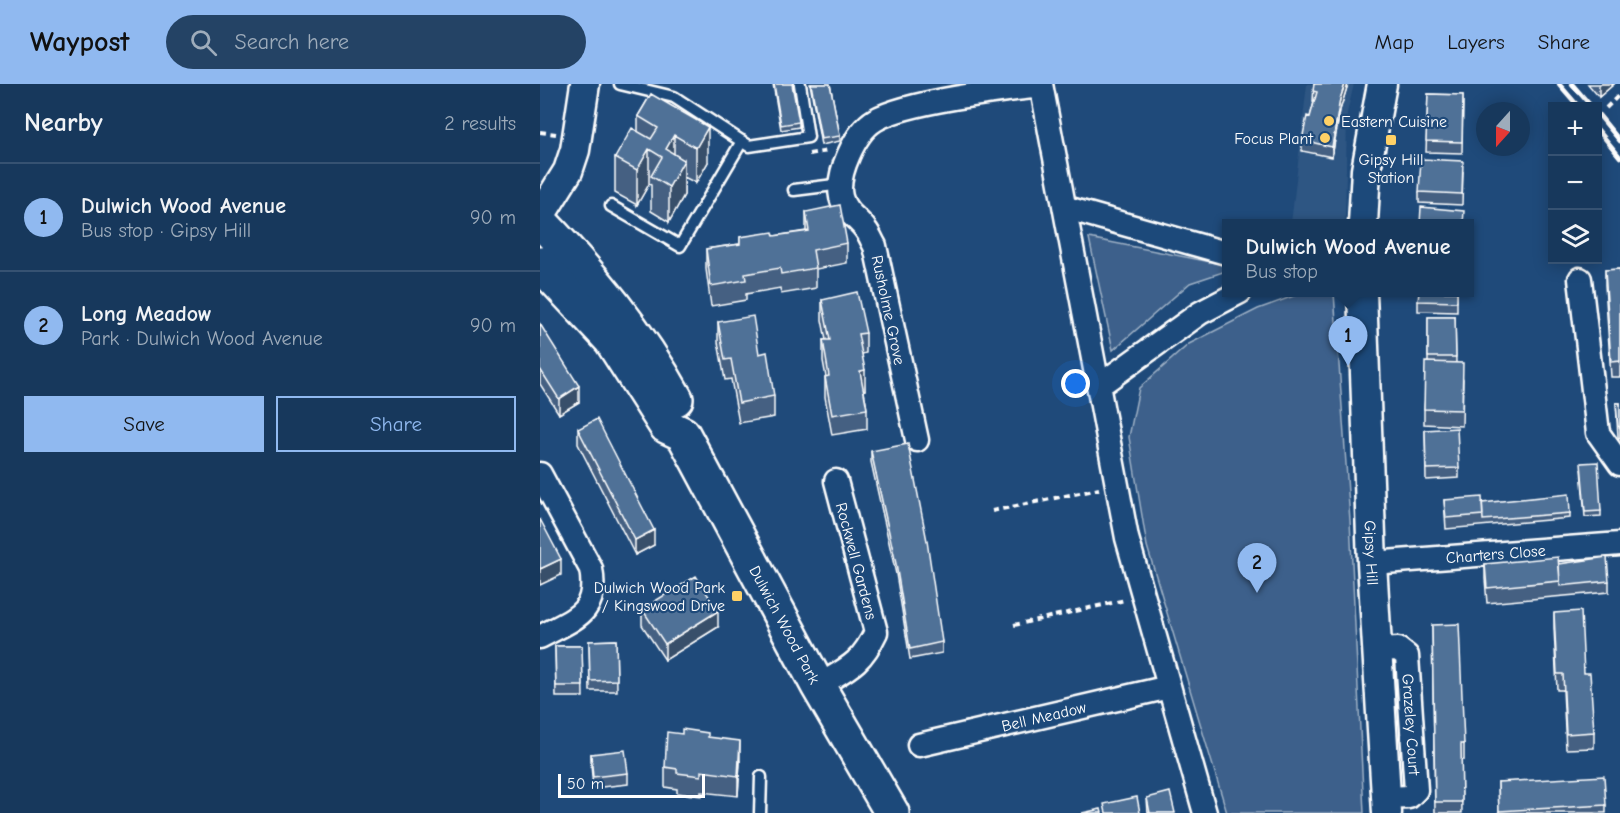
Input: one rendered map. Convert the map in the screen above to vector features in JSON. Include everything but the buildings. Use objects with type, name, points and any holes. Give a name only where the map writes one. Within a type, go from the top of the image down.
[{"type":"main road","name":"Dulwich Wood Park","points":[[540,221],[596,281],[630,326],[685,416],[683,434],[818,686],[892,813]]},
{"type":"main road","name":"Dulwich Wood Park","points":[[540,264],[611,340],[666,426],[683,434]]},
{"type":"street","points":[[540,216],[571,160],[578,138],[585,84]]},
{"type":"street","points":[[1363,219],[1366,170],[1382,84]]},
{"type":"street","points":[[1041,85],[1100,385],[1127,538],[1205,813]]},
{"type":"street","name":"Rusholme Grove","points":[[917,440],[875,246],[866,229],[849,213],[841,197],[845,162],[858,137],[874,120],[909,108],[1041,85]]},
{"type":"street","points":[[1066,208],[1222,252]]},
{"type":"street","points":[[1580,279],[1598,433],[1619,472]]},
{"type":"street","points":[[1100,385],[1200,313],[1230,297]]},
{"type":"street","name":"Gipsy Hill","points":[[1362,297],[1372,563],[1387,806]]},
{"type":"street","points":[[540,474],[591,569],[594,585],[590,605],[582,614],[540,637]]},
{"type":"street","name":"Rockwell Gardens","points":[[818,686],[855,664],[866,653],[876,632],[836,481]]},
{"type":"street","name":"Charters Close","points":[[1372,563],[1620,544]]},
{"type":"street","name":"Bell Meadow","points":[[919,745],[1169,687]]},
{"type":"lane","points":[[620,84],[674,97],[749,146],[808,137],[800,84]]},
{"type":"lane","points":[[611,206],[680,246],[742,141]]},
{"type":"lane","points":[[794,190],[843,184]]},
{"type":"lane","points":[[760,813],[761,777]]},
{"type":"path","points":[[1606,108],[1620,94]]},
{"type":"path","points":[[992,511],[1118,486]]},
{"type":"path","points":[[1014,625],[1143,596]]},
{"type":"shaded area","points":[[1307,84],[1354,84],[1347,113],[1345,219],[1292,219]]},
{"type":"shaded area","points":[[1089,238],[1222,264],[1222,272],[1190,283],[1113,350]]},
{"type":"shaded area","points":[[1291,297],[1334,297],[1350,521],[1364,813],[1227,813],[1147,546],[1129,437],[1139,388],[1189,344],[1258,309]]},
{"type":"railway","points":[[1559,84],[1575,102]]},
{"type":"railway","points":[[1572,84],[1588,102]]},
{"type":"railway","points":[[1602,119],[1620,141]]},
{"type":"railway","points":[[1602,135],[1620,157]]},
{"type":"place","name":"Eastern Cuisine","points":[[1329,121]]},
{"type":"place","name":"Focus Plant","points":[[1325,138]]},
{"type":"place","name":"Gipsy Hill Station","points":[[1391,140]]},
{"type":"place","name":"Dulwich Wood Avenue","points":[[1348,366]]},
{"type":"place","name":"Long Meadow","points":[[1257,593]]},
{"type":"place","name":"Dulwich Wood Park / Kingswood Drive","points":[[737,596]]}]
